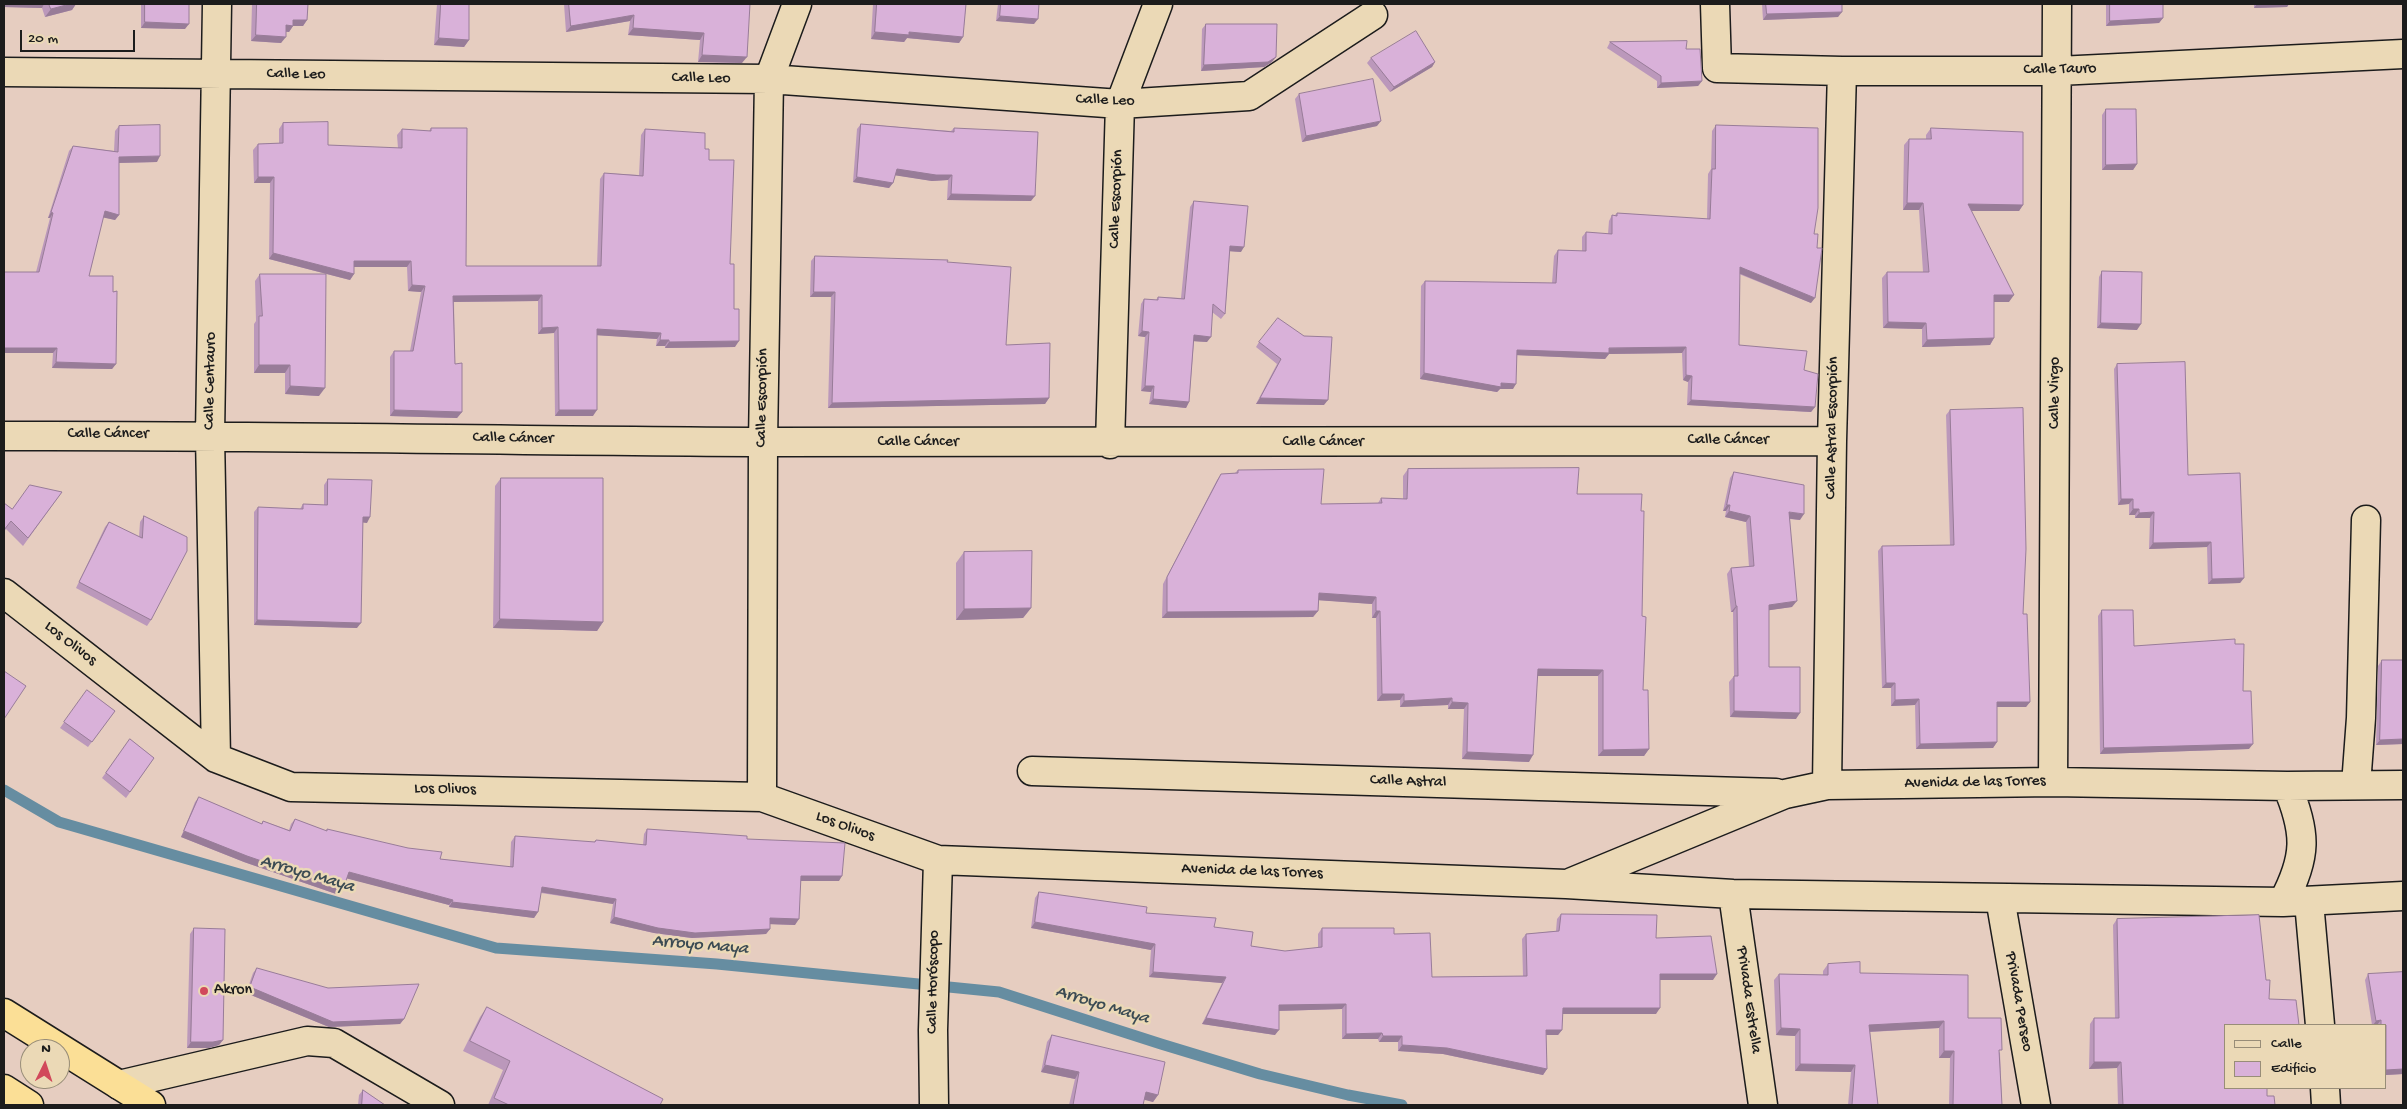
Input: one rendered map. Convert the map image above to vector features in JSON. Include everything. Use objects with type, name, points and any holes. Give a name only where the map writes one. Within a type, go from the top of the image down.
[{"type":"highway","points":[[4,1013],[150,1105]]},
{"type":"highway","points":[[4,1089],[28,1105]]},
{"type":"street","name":"Calle Centauro","points":[[216,758],[210,435],[214,74],[217,4]]},
{"type":"street","name":"Calle Escorpión","points":[[762,797],[763,442],[769,79],[797,4]]},
{"type":"street","name":"Calle Escorpión","points":[[1110,444],[1120,104],[1158,4]]},
{"type":"street","name":"Calle Tauro","points":[[1715,4],[1717,68],[1842,71],[2058,71],[2403,54]]},
{"type":"street","name":"Calle Virgo","points":[[2053,782],[2057,4]]},
{"type":"street","name":"Calle Leo","points":[[4,72],[769,79],[1120,104],[1250,96],[1373,15]]},
{"type":"street","name":"Calle Astral Escorpión","points":[[1827,785],[1832,441],[1842,71]]},
{"type":"street","name":"Calle Cáncer","points":[[4,436],[210,435],[1110,444],[1832,441]]},
{"type":"street","points":[[2356,785],[2361,718],[2366,520]]},
{"type":"street","name":"Los Olivos","points":[[4,593],[216,758],[291,787],[762,797],[938,860]]},
{"type":"street","name":"Calle Astral","points":[[1032,771],[1785,794]]},
{"type":"street","name":"Avenida de las Torres","points":[[1566,884],[1785,794],[1827,785],[2053,782],[2287,786],[2403,785]]},
{"type":"street","points":[[2287,786],[2298,811],[2303,847],[2296,878],[2296,902],[2320,1024]]},
{"type":"street","name":"Avenida de las Torres","points":[[938,860],[1566,884],[1733,894],[2296,902],[2403,896]]},
{"type":"street","name":"Calle Horóscopo","points":[[934,1105],[933,1030],[938,860]]},
{"type":"street","name":"Privada Estrella","points":[[1733,894],[1763,1105]]},
{"type":"street","name":"Privada Perseo","points":[[2000,898],[2036,1105]]},
{"type":"street","points":[[119,1085],[306,1041],[334,1043],[440,1105]]},
{"type":"street","points":[[2325,1089],[2326,1105]]},
{"type":"building","points":[[49,4],[70,4],[51,9]]},
{"type":"building","points":[[145,4],[189,4],[189,24],[145,22]]},
{"type":"building","points":[[257,4],[308,4],[307,20],[293,20],[293,26],[286,25],[286,37],[256,35]]},
{"type":"building","points":[[441,4],[469,4],[469,40],[439,38]]},
{"type":"building","points":[[569,4],[750,4],[747,57],[702,55],[704,33],[633,28],[634,15],[571,26]]},
{"type":"building","points":[[877,4],[966,4],[963,37],[909,32],[909,35],[875,32]]},
{"type":"building","points":[[1001,4],[1039,4],[1038,19],[1000,16]]},
{"type":"building","points":[[1766,4],[1842,4],[1842,12],[1767,14]]},
{"type":"building","points":[[2110,4],[2163,4],[2163,18],[2110,21]]},
{"type":"building","points":[[1206,24],[1277,24],[1276,57],[1268,62],[1204,65]]},
{"type":"building","points":[[1416,31],[1435,62],[1394,87],[1371,58]]},
{"type":"building","points":[[1687,41],[1686,49],[1700,49],[1702,81],[1661,83],[1661,76],[1610,42]]},
{"type":"building","points":[[1373,79],[1381,121],[1306,136],[1299,94]]},
{"type":"building","points":[[2106,109],[2136,109],[2137,164],[2106,165]]},
{"type":"building","points":[[328,122],[328,145],[402,148],[402,129],[431,131],[431,128],[467,128],[466,266],[601,266],[604,173],[643,176],[645,129],[705,133],[705,149],[709,149],[709,160],[734,160],[730,264],[734,264],[734,309],[739,309],[739,341],[669,342],[669,340],[660,340],[661,333],[597,329],[597,410],[559,410],[558,327],[542,328],[542,295],[453,296],[455,364],[462,363],[462,412],[394,410],[394,351],[413,351],[425,286],[412,285],[411,261],[354,261],[354,274],[273,253],[274,177],[258,177],[258,144],[283,143],[283,123]]},
{"type":"building","points":[[861,124],[954,132],[954,128],[1038,132],[1035,196],[951,194],[952,175],[936,175],[897,169],[893,183],[857,177]]},
{"type":"building","points":[[160,125],[160,156],[119,157],[119,215],[105,211],[89,276],[113,276],[113,292],[117,291],[116,364],[56,362],[57,348],[4,348],[4,272],[39,272],[53,213],[51,212],[73,146],[118,152],[119,126]]},
{"type":"building","points":[[1716,125],[1818,128],[1818,208],[1814,234],[1818,234],[1817,248],[1822,248],[1815,298],[1740,267],[1739,345],[1807,351],[1804,370],[1818,374],[1815,407],[1691,400],[1692,376],[1686,375],[1686,347],[1609,348],[1609,353],[1517,350],[1516,384],[1501,383],[1501,387],[1424,373],[1425,281],[1556,283],[1558,250],[1586,251],[1586,232],[1612,234],[1612,215],[1617,216],[1617,213],[1710,219],[1712,169],[1715,169]]},
{"type":"building","points":[[1931,128],[2023,132],[2023,205],[1968,204],[2014,295],[1994,295],[1994,338],[1927,340],[1926,323],[1888,322],[1887,272],[1929,272],[1923,203],[1907,203],[1909,139],[1931,139]]},
{"type":"building","points":[[1194,201],[1248,206],[1244,247],[1230,246],[1225,314],[1213,304],[1211,337],[1194,335],[1189,402],[1153,399],[1154,386],[1145,386],[1149,332],[1142,331],[1144,299],[1158,300],[1158,297],[1184,299]]},
{"type":"building","points":[[815,256],[948,260],[947,262],[1011,267],[1006,345],[1050,343],[1049,398],[832,403],[835,292],[814,292]]},
{"type":"building","points":[[2102,271],[2142,272],[2141,324],[2101,323]]},
{"type":"building","points":[[260,274],[326,274],[325,388],[290,386],[290,365],[259,365],[259,316],[262,316]]},
{"type":"building","points":[[1278,318],[1304,336],[1332,337],[1328,400],[1260,398],[1281,359],[1259,342]]},
{"type":"building","points":[[2185,362],[2188,475],[2240,473],[2244,578],[2212,579],[2211,542],[2153,543],[2154,512],[2139,513],[2139,509],[2133,509],[2133,499],[2121,499],[2117,364]]},
{"type":"building","points":[[2023,408],[2026,549],[2023,614],[2027,614],[2030,702],[1997,702],[1997,742],[1920,744],[1919,699],[1895,700],[1895,683],[1886,683],[1882,546],[1954,545],[1950,410]]},
{"type":"building","points":[[1579,468],[1577,494],[1642,494],[1641,511],[1644,511],[1642,616],[1646,617],[1643,690],[1648,690],[1649,749],[1603,750],[1603,670],[1538,669],[1533,755],[1467,752],[1468,703],[1452,702],[1452,698],[1404,701],[1404,694],[1382,694],[1380,611],[1376,611],[1376,597],[1319,593],[1318,611],[1167,612],[1167,577],[1221,474],[1238,473],[1238,470],[1324,469],[1321,504],[1382,503],[1381,498],[1407,499],[1408,469]]},
{"type":"building","points":[[1734,472],[1804,485],[1804,514],[1789,512],[1797,601],[1769,605],[1769,667],[1800,667],[1800,713],[1734,711],[1734,676],[1738,676],[1737,606],[1731,568],[1754,566],[1750,516],[1729,511],[1730,505],[1727,505]]},
{"type":"building","points":[[501,478],[603,478],[603,622],[500,619]]},
{"type":"building","points":[[328,479],[372,480],[370,517],[363,517],[361,623],[257,620],[258,507],[303,509],[303,504],[327,505]]},
{"type":"building","points":[[30,485],[62,492],[28,538],[11,521],[4,530],[4,503],[12,509]]},
{"type":"building","points":[[144,516],[187,537],[187,551],[151,620],[79,582],[109,522],[142,538]]},
{"type":"building","points":[[1032,551],[1031,608],[964,609],[964,552]]},
{"type":"building","points":[[2102,610],[2133,610],[2134,646],[2235,639],[2235,644],[2244,644],[2243,691],[2251,691],[2253,744],[2104,748]]},
{"type":"building","points":[[2382,660],[2403,660],[2403,739],[2380,740]]},
{"type":"building","points":[[4,671],[26,686],[4,719]]},
{"type":"building","points":[[87,690],[115,711],[92,742],[64,722]]},
{"type":"building","points":[[130,739],[154,758],[130,792],[106,773]]},
{"type":"building","points":[[199,797],[262,824],[263,821],[290,831],[295,819],[327,831],[327,829],[408,848],[442,852],[440,859],[513,867],[515,836],[595,842],[596,840],[646,845],[647,829],[747,836],[747,839],[845,843],[842,876],[801,876],[799,919],[770,918],[770,929],[695,933],[658,928],[614,917],[616,899],[542,887],[538,912],[452,902],[453,900],[349,872],[343,889],[247,856],[184,831]]},
{"type":"building","points":[[1039,892],[1147,907],[1146,913],[1216,918],[1214,927],[1253,932],[1251,946],[1285,951],[1322,947],[1322,928],[1394,928],[1394,934],[1430,933],[1432,977],[1527,976],[1526,934],[1559,931],[1561,914],[1657,915],[1656,938],[1711,936],[1717,974],[1660,974],[1660,1008],[1563,1008],[1562,1030],[1546,1030],[1547,1069],[1447,1048],[1402,1045],[1402,1036],[1383,1036],[1382,1033],[1346,1034],[1346,1004],[1279,1005],[1279,1030],[1206,1018],[1226,977],[1153,972],[1155,944],[1035,922]]},
{"type":"building","points":[[2259,915],[2266,980],[2270,980],[2269,999],[2296,1000],[2299,1024],[2224,1024],[2224,1089],[2267,1089],[2267,1096],[2274,1096],[2275,1105],[2123,1105],[2121,1062],[2094,1062],[2094,1018],[2119,1018],[2117,919]]},
{"type":"building","name":"Akron","points":[[194,928],[225,929],[223,1040],[191,1042]]},
{"type":"building","points":[[1860,962],[1860,973],[1968,975],[1968,1018],[2001,1018],[2002,1050],[1999,1050],[2002,1105],[1953,1105],[1954,1051],[1944,1051],[1944,1021],[1869,1025],[1878,1105],[1852,1105],[1855,1065],[1800,1064],[1800,1029],[1781,1028],[1779,974],[1828,975],[1828,964]]},
{"type":"building","points":[[257,968],[328,988],[419,984],[404,1019],[333,1022],[250,987]]},
{"type":"building","points":[[2403,972],[2403,1069],[2387,1070],[2387,1024],[2381,1024],[2381,1020],[2376,1021],[2368,974]]},
{"type":"building","points":[[487,1007],[663,1099],[660,1105],[509,1105],[494,1098],[510,1061],[470,1041]]},
{"type":"building","points":[[1052,1035],[1165,1062],[1158,1095],[1146,1092],[1143,1105],[1073,1105],[1079,1072],[1045,1065]]},
{"type":"building","points":[[363,1090],[385,1105],[362,1105]]},
{"type":"waterway","name":"Arroyo Maya","points":[[4,790],[59,822],[496,948],[717,964],[999,992],[1260,1074],[1348,1095],[1402,1105]]},
{"type":"place","name":"Akron","points":[[204,991]]}]
